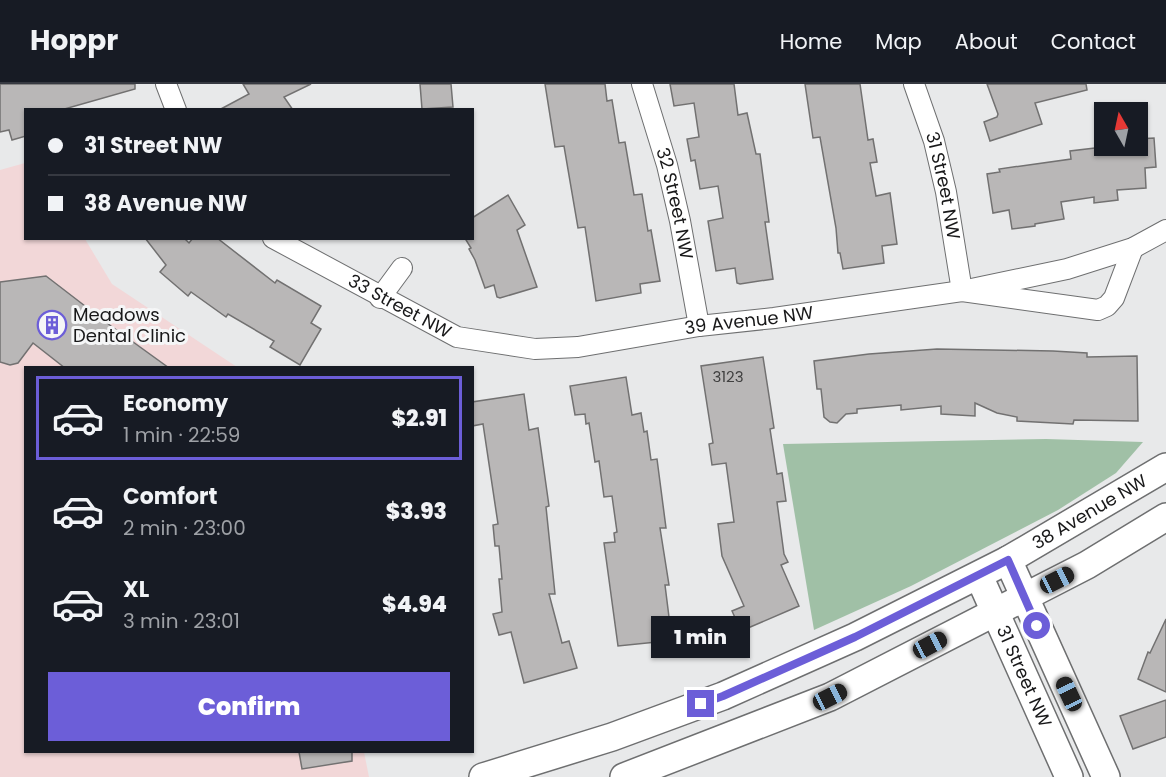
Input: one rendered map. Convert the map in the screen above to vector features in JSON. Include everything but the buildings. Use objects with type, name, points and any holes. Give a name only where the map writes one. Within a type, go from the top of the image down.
[{"type":"main road","name":"38 Avenue NW","points":[[483,777],[612,737],[723,696],[855,637],[979,576],[1166,467]]},
{"type":"main road","points":[[624,777],[830,697],[1087,565],[1166,517]]},
{"type":"main road","name":"31 Street NW","points":[[1008,560],[1106,777]]},
{"type":"main road","name":"31 Street NW","points":[[979,576],[1069,777]]},
{"type":"street","points":[[166,84],[175,108]]},
{"type":"street","name":"32 Street NW","points":[[642,84],[680,221],[699,326]]},
{"type":"street","name":"31 Street NW","points":[[914,84],[934,141],[946,192],[962,291]]},
{"type":"street","name":"39 Avenue NW","points":[[535,349],[578,346],[699,326],[774,318],[962,291],[1067,269],[1133,248],[1166,231]]},
{"type":"street","name":"33 Street NW","points":[[277,240],[457,338],[535,349]]},
{"type":"street","name":"39 Avenue NW","points":[[962,291],[1098,310],[1107,306],[1114,298],[1133,248]]},
{"type":"street","points":[[380,298],[402,268]]},
{"type":"shaded area","points":[[24,163],[24,240],[86,240],[112,284],[235,366],[24,366],[24,753],[364,753],[369,777],[0,777],[0,170]]},
{"type":"green space","points":[[1046,439],[1143,442],[1116,473],[1058,510],[911,586],[814,630],[783,444]]},
{"type":"place","name":"Meadows Dental Clinic","points":[[52,325]]},
{"type":"route","points":[[701,704],[855,637],[1008,560],[1037,626]]}]
